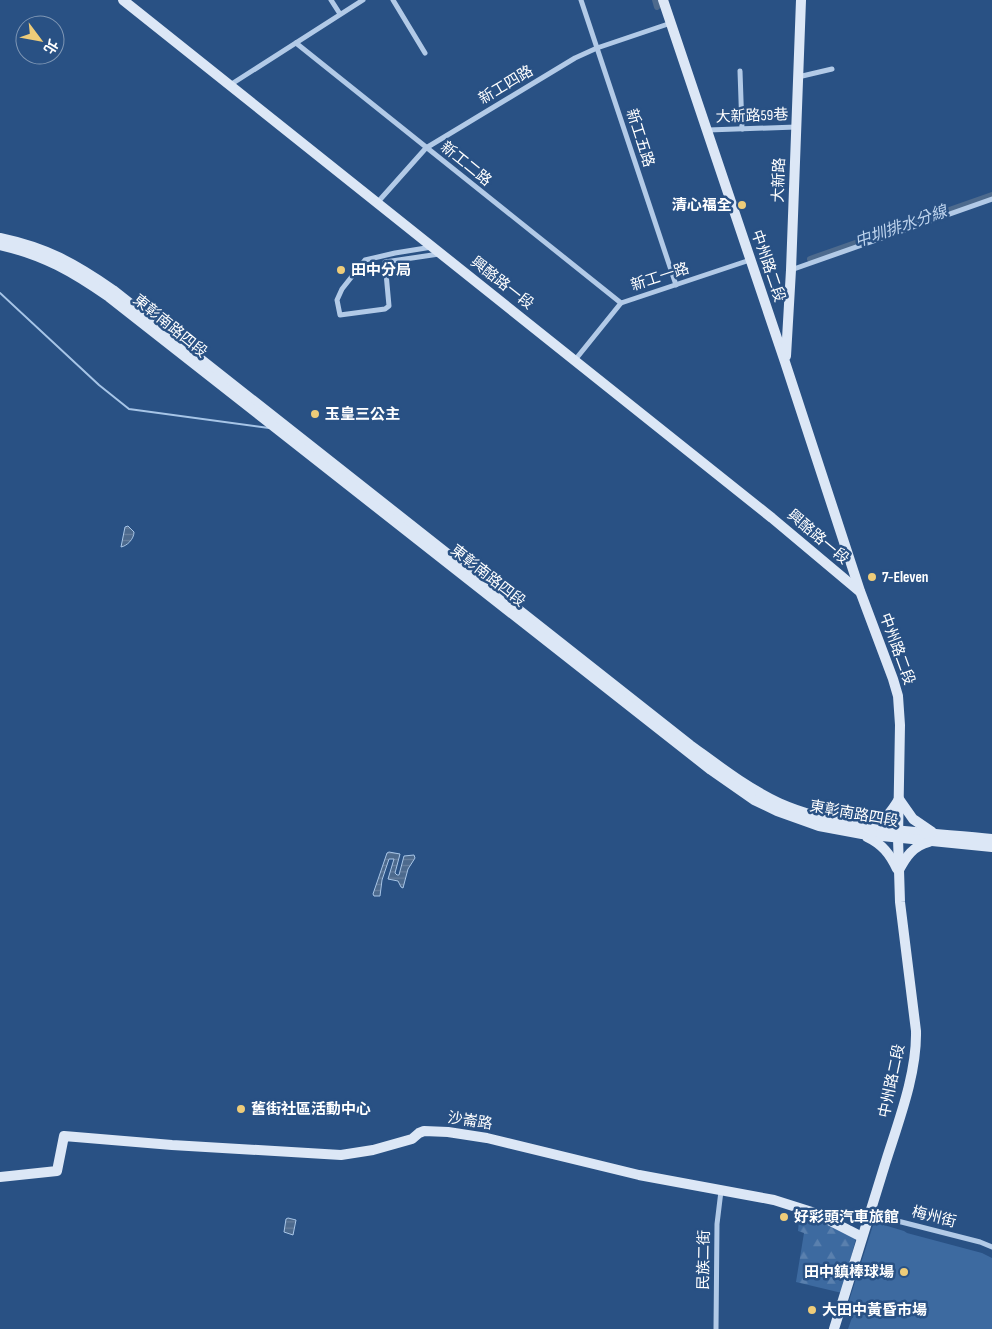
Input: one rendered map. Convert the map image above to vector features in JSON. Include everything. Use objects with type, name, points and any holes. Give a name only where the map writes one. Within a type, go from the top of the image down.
[{"type":"street","name":"興酪路一段","points":[[123,0],[772,518],[860,591]]},
{"type":"street","points":[[331,0],[340,14]]},
{"type":"street","points":[[229,85],[363,0]]},
{"type":"street","points":[[393,0],[425,53]]},
{"type":"street","name":"新工五路","points":[[580,0],[676,285]]},
{"type":"street","name":"中州路二段","points":[[663,0],[708,130],[860,591],[898,696],[900,725],[898,871],[916,1031],[916,1048],[894,1137],[834,1329]]},
{"type":"street","name":"大新路","points":[[785,362],[801,0]]},
{"type":"street","name":"新工四路","points":[[377,204],[426,148],[575,58],[597,48],[671,23]]},
{"type":"street","name":"新工二路","points":[[296,43],[621,303]]},
{"type":"street","points":[[798,77],[832,68]]},
{"type":"street","points":[[740,71],[742,129]]},
{"type":"street","name":"大新路59巷","points":[[708,130],[796,128]]},
{"type":"street","points":[[790,270],[992,199]]},
{"type":"street","name":"東彰南路四段","points":[[0,238],[22,243],[64,259],[78,266],[113,290],[690,745],[736,779],[758,792],[801,811],[864,830]]},
{"type":"street","name":"東彰南路四段","points":[[0,246],[24,251],[72,272],[109,297],[731,785],[769,807],[819,826],[934,838],[992,847]]},
{"type":"street","points":[[437,250],[385,262],[389,306],[385,310],[340,314],[337,300],[342,289],[365,260],[394,253],[437,250]]},
{"type":"street","name":"新工一路","points":[[574,361],[621,303],[750,260]]},
{"type":"street","points":[[899,799],[913,819],[934,838],[912,851],[905,858],[898,871],[890,855],[864,830],[882,821],[899,799]]},
{"type":"street","name":"東彰南路四段","points":[[934,838],[992,839]]},
{"type":"street","name":"沙崙路","points":[[0,1177],[57,1171],[64,1136],[172,1146],[341,1155],[373,1150],[412,1139],[424,1131],[448,1132],[487,1138],[639,1175],[774,1200],[815,1213],[862,1237]]},
{"type":"street","name":"民族二街","points":[[716,1329],[717,1224],[721,1191]]},
{"type":"street","name":"梅州街","points":[[870,1213],[980,1242],[992,1247]]},
{"type":"green space","points":[[800,1211],[856,1238],[842,1293],[796,1282],[804,1233],[798,1231]]},
{"type":"green space","points":[[874,1222],[982,1253],[992,1258],[992,1329],[848,1329],[855,1309],[848,1304]]},
{"type":"shaded area","points":[[128,526],[134,532],[134,535],[130,542],[121,547],[125,527]]},
{"type":"shaded area","points":[[387,853],[400,854],[395,873],[397,875],[399,875],[404,856],[414,855],[415,858],[408,869],[403,888],[398,881],[388,879],[394,859],[389,859],[382,880],[380,896],[374,896],[373,894]]},
{"type":"shaded area","points":[[286,1219],[296,1220],[293,1235],[284,1232]]},
{"type":"waterway","points":[[655,0],[657,7]]},
{"type":"waterway","name":"中圳排水分線","points":[[810,259],[992,195]]},
{"type":"waterway","points":[[0,293],[99,385],[129,409],[269,428]]},
{"type":"place","name":"清心福全","points":[[742,205]]},
{"type":"place","name":"田中分局","points":[[341,270]]},
{"type":"place","name":"玉皇三公主","points":[[315,414]]},
{"type":"place","name":"7-Eleven","points":[[872,577]]},
{"type":"place","name":"舊街社區活動中心","points":[[241,1109]]},
{"type":"place","name":"好彩頭汽車旅館","points":[[784,1217]]},
{"type":"place","name":"田中鎮棒球場","points":[[904,1272]]},
{"type":"place","name":"大田中黃昏市場","points":[[812,1310]]}]
